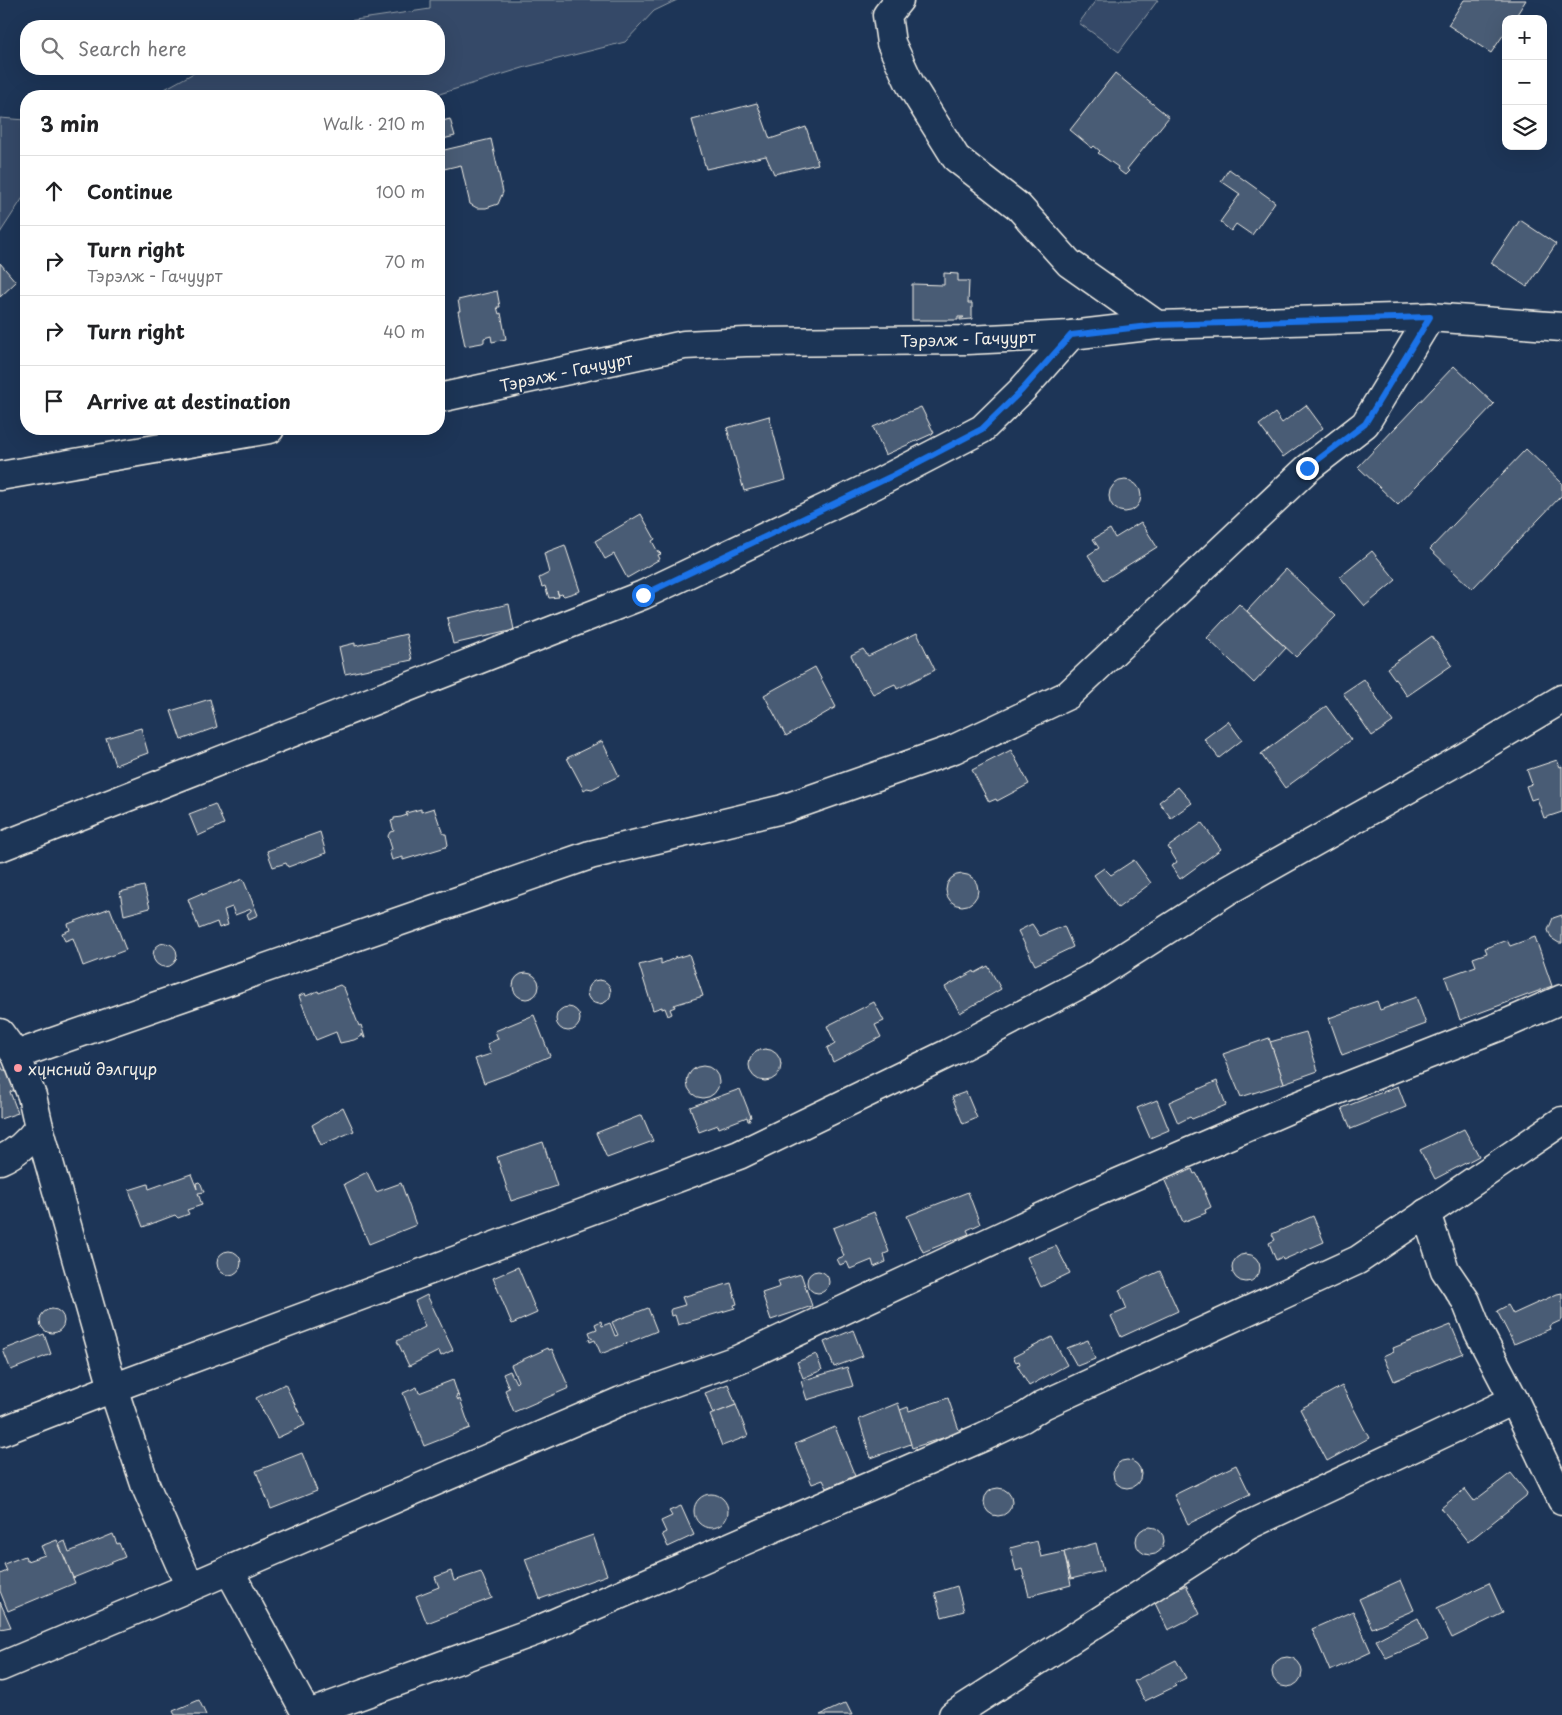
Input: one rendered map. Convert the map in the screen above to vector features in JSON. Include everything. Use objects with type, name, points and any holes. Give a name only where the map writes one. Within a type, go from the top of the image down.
[{"type":"street","points":[[899,0],[887,14],[891,43],[910,84],[956,158],[1019,207],[1069,263],[1157,325]]},
{"type":"street","points":[[16,1055],[590,855],[783,809],[954,749],[1068,695],[1307,468],[1365,424],[1430,317]]},
{"type":"street","name":"Тэрэлж - Гачуурт","points":[[445,397],[684,345],[746,342],[967,340],[1071,335],[1157,325],[1430,317],[1562,327]]},
{"type":"street","points":[[0,847],[643,595],[874,485],[982,429],[1022,390],[1071,335]]},
{"type":"street","points":[[0,476],[236,435]]},
{"type":"street","points":[[0,1432],[748,1150],[949,1053],[1090,979],[1227,892],[1463,758],[1562,699]]},
{"type":"street","points":[[0,1667],[621,1401],[739,1359],[1085,1197],[1289,1109],[1503,1025],[1562,999]]},
{"type":"street","points":[[0,1033],[16,1055],[32,1096],[113,1388],[146,1487],[190,1587]]},
{"type":"street","points":[[229,1570],[306,1715],[536,1631],[983,1437],[1023,1418],[1043,1405],[1358,1260],[1562,1121]]},
{"type":"street","points":[[0,1160],[28,1142],[40,1127]]},
{"type":"street","points":[[1426,1213],[1444,1270],[1466,1301],[1478,1331],[1514,1400],[1562,1500]]},
{"type":"street","points":[[953,1715],[1249,1525],[1514,1400]]},
{"type":"shaded area","points":[[430,0],[677,0],[654,11],[625,42],[526,67],[445,92],[445,90],[163,90],[190,75],[445,75],[445,20],[355,20],[430,9]]},
{"type":"shaded area","points":[[1096,0],[1158,0],[1119,52],[1079,23]]},
{"type":"shaded area","points":[[0,118],[20,120],[20,202],[0,233]]},
{"type":"building","points":[[1464,0],[1526,0],[1517,15],[1502,15],[1502,37],[1491,53],[1448,25]]},
{"type":"building","points":[[1115,73],[1169,117],[1127,169],[1129,171],[1125,175],[1117,169],[1118,167],[1098,153],[1100,151],[1094,146],[1092,148],[1070,130]]},
{"type":"building","points":[[757,103],[770,139],[806,127],[818,164],[774,174],[766,156],[706,169],[692,120]]},
{"type":"building","points":[[450,119],[455,136],[445,138],[445,120]]},
{"type":"building","points":[[491,139],[503,192],[498,204],[486,208],[477,208],[470,204],[461,165],[445,169],[445,150]]},
{"type":"building","points":[[1229,169],[1275,202],[1252,235],[1236,224],[1231,231],[1220,222],[1240,194],[1221,181]]},
{"type":"building","points":[[1520,220],[1556,244],[1527,287],[1491,263]]},
{"type":"building","points":[[0,263],[16,282],[0,297]]},
{"type":"building","points":[[944,273],[958,274],[958,281],[969,281],[968,303],[972,303],[972,319],[960,320],[960,318],[964,317],[958,317],[958,320],[912,320],[912,284],[944,285]]},
{"type":"building","points":[[497,291],[500,307],[497,307],[499,314],[501,313],[506,339],[492,342],[491,336],[484,338],[482,343],[465,346],[458,311],[460,311],[458,300]]},
{"type":"building","points":[[1454,366],[1494,404],[1398,505],[1358,467]]},
{"type":"building","points":[[1306,405],[1323,428],[1283,457],[1259,425],[1275,413],[1282,423]]},
{"type":"building","points":[[921,407],[934,433],[885,455],[873,427]]},
{"type":"building","points":[[769,416],[786,480],[744,491],[727,428]]},
{"type":"building","points":[[1526,449],[1562,483],[1562,495],[1472,589],[1430,549]]},
{"type":"building","points":[[1125,480],[1131,481],[1136,485],[1140,490],[1140,502],[1136,507],[1131,511],[1125,512],[1119,511],[1114,507],[1110,502],[1109,496],[1110,490],[1114,485],[1119,481]]},
{"type":"building","points":[[641,514],[655,539],[652,541],[661,554],[658,555],[660,559],[627,578],[614,554],[605,559],[595,541]]},
{"type":"building","points":[[1141,522],[1157,547],[1104,580],[1088,555],[1099,548],[1093,539],[1110,529],[1115,538]]},
{"type":"building","points":[[565,545],[580,591],[564,596],[562,594],[559,595],[557,591],[559,597],[549,598],[545,586],[542,587],[539,578],[549,573],[544,553]]},
{"type":"building","points":[[1372,551],[1396,580],[1365,606],[1340,577]]},
{"type":"building","points":[[1286,569],[1336,616],[1296,657],[1247,611]]},
{"type":"building","points":[[509,604],[514,630],[453,644],[447,618]]},
{"type":"building","points":[[1239,604],[1286,648],[1254,683],[1207,638]]},
{"type":"building","points":[[917,633],[935,670],[897,689],[895,684],[873,694],[863,680],[851,655],[863,649],[868,656]]},
{"type":"building","points":[[406,634],[412,660],[345,674],[339,647],[355,643],[355,646]]},
{"type":"building","points":[[1432,636],[1452,665],[1407,696],[1387,668]]},
{"type":"building","points":[[815,667],[836,707],[786,736],[764,695]]},
{"type":"building","points":[[1364,679],[1393,722],[1372,736],[1343,693]]},
{"type":"building","points":[[210,699],[217,727],[181,740],[171,711]]},
{"type":"building","points":[[1326,706],[1351,740],[1285,788],[1261,754]]},
{"type":"building","points":[[1228,721],[1242,740],[1219,758],[1204,739]]},
{"type":"building","points":[[141,728],[148,753],[115,765],[106,738]]},
{"type":"building","points":[[602,741],[619,776],[592,789],[587,788],[584,790],[567,758]]},
{"type":"building","points":[[1011,750],[1029,784],[997,801],[996,799],[989,802],[972,770]]},
{"type":"building","points":[[1557,760],[1560,767],[1562,766],[1562,812],[1544,818],[1537,798],[1531,800],[1526,786],[1532,784],[1527,770]]},
{"type":"building","points":[[1178,787],[1192,803],[1171,818],[1159,802]]},
{"type":"building","points":[[215,804],[224,824],[198,836],[189,814]]},
{"type":"building","points":[[434,808],[440,826],[444,834],[446,834],[448,845],[403,860],[403,857],[392,860],[389,850],[392,849],[388,836],[390,832],[394,831],[391,821],[394,818],[407,815],[406,813],[421,809],[421,812]]},
{"type":"building","points":[[1202,823],[1221,849],[1180,879],[1171,866],[1177,862],[1168,847]]},
{"type":"building","points":[[320,832],[326,853],[288,867],[286,863],[273,867],[267,851]]},
{"type":"building","points":[[1134,860],[1151,883],[1118,908],[1094,875],[1104,868],[1111,875]]},
{"type":"building","points":[[962,874],[968,875],[973,879],[977,884],[977,896],[973,901],[968,905],[962,906],[956,905],[951,901],[947,896],[946,890],[947,884],[951,879],[956,875]]},
{"type":"building","points":[[243,879],[258,915],[249,919],[247,914],[251,909],[235,915],[232,907],[224,910],[228,925],[219,928],[217,922],[199,929],[188,899]]},
{"type":"building","points":[[144,886],[150,908],[124,915],[120,892]]},
{"type":"building","points":[[110,908],[126,950],[83,966],[73,938],[65,941],[62,933],[70,930],[68,924]]},
{"type":"building","points":[[1562,915],[1562,943],[1559,943],[1551,938],[1548,930],[1553,918]]},
{"type":"building","points":[[1032,924],[1040,936],[1064,926],[1073,947],[1035,965],[1018,931]]},
{"type":"building","points":[[1535,937],[1552,986],[1460,1020],[1445,977],[1476,966],[1473,958],[1487,953],[1485,948],[1507,940],[1510,946]]},
{"type":"building","points":[[165,943],[174,946],[177,955],[174,964],[165,967],[156,964],[153,955],[156,946]]},
{"type":"building","points":[[689,954],[703,996],[674,1005],[675,1007],[670,1009],[672,1014],[668,1016],[665,1008],[653,1010],[639,965],[661,959],[661,964],[675,958],[675,956],[676,958]]},
{"type":"building","points":[[988,966],[1001,989],[960,1013],[945,987],[974,971],[975,973]]},
{"type":"building","points":[[526,973],[535,977],[539,986],[535,995],[526,999],[517,995],[513,986],[517,977]]},
{"type":"building","points":[[599,980],[604,981],[610,987],[610,997],[604,1003],[599,1004],[594,1003],[588,997],[587,992],[588,987],[594,981]]},
{"type":"building","points":[[340,985],[344,988],[365,1038],[362,1034],[362,1036],[354,1040],[340,1043],[336,1032],[316,1040],[299,996],[305,993],[306,996],[318,991],[319,993]]},
{"type":"building","points":[[1416,997],[1426,1024],[1342,1055],[1329,1018],[1377,1001],[1380,1010]]},
{"type":"building","points":[[874,1002],[884,1021],[875,1025],[881,1037],[833,1062],[827,1048],[835,1043],[827,1026]]},
{"type":"building","points":[[568,1007],[573,1008],[579,1014],[579,1024],[573,1030],[568,1031],[563,1030],[557,1024],[556,1019],[557,1014],[563,1008]]},
{"type":"building","points":[[534,1015],[550,1056],[484,1083],[475,1059],[491,1054],[487,1044],[498,1039],[495,1031]]},
{"type":"building","points":[[1306,1032],[1318,1071],[1284,1083],[1270,1042]]},
{"type":"building","points":[[1269,1038],[1284,1083],[1241,1097],[1223,1054]]},
{"type":"building","points":[[765,1049],[771,1050],[776,1054],[780,1059],[780,1071],[776,1076],[771,1080],[765,1081],[759,1080],[754,1076],[750,1071],[749,1065],[750,1059],[754,1054],[759,1050]]},
{"type":"building","points":[[0,1063],[3,1070],[11,1071],[17,1089],[10,1092],[18,1113],[0,1119]]},
{"type":"building","points":[[703,1066],[709,1067],[714,1071],[718,1076],[718,1088],[714,1093],[709,1097],[703,1098],[697,1097],[692,1093],[688,1088],[687,1082],[688,1076],[692,1071],[697,1067]]},
{"type":"building","points":[[1217,1081],[1226,1105],[1178,1123],[1169,1102]]},
{"type":"building","points":[[1398,1086],[1406,1107],[1351,1129],[1342,1108]]},
{"type":"building","points":[[740,1089],[751,1117],[749,1118],[750,1121],[748,1121],[747,1117],[719,1128],[718,1125],[699,1132],[690,1107]]},
{"type":"building","points":[[966,1092],[977,1118],[963,1124],[952,1097]]},
{"type":"building","points":[[1157,1100],[1169,1130],[1150,1138],[1137,1108]]},
{"type":"building","points":[[343,1107],[354,1131],[321,1145],[312,1125]]},
{"type":"building","points":[[642,1115],[653,1141],[607,1158],[596,1133]]},
{"type":"building","points":[[1464,1129],[1479,1156],[1435,1179],[1420,1150]]},
{"type":"building","points":[[543,1142],[557,1186],[511,1201],[497,1157]]},
{"type":"building","points":[[1192,1169],[1199,1178],[1211,1207],[1205,1210],[1206,1213],[1183,1222],[1165,1181]]},
{"type":"building","points":[[367,1172],[376,1192],[401,1183],[416,1225],[369,1244],[344,1184]]},
{"type":"building","points":[[191,1174],[197,1189],[196,1183],[199,1182],[204,1192],[198,1193],[202,1205],[187,1210],[189,1214],[178,1218],[175,1215],[143,1227],[129,1190],[148,1184],[149,1189]]},
{"type":"building","points":[[968,1192],[980,1224],[967,1230],[969,1234],[923,1252],[907,1216]]},
{"type":"building","points":[[874,1212],[889,1252],[884,1254],[886,1262],[874,1267],[872,1260],[850,1269],[847,1262],[840,1265],[837,1259],[844,1256],[833,1228]]},
{"type":"building","points":[[1313,1216],[1324,1242],[1283,1260],[1282,1257],[1276,1260],[1269,1243],[1275,1240],[1272,1234]]},
{"type":"building","points":[[1056,1246],[1070,1273],[1041,1287],[1027,1257]]},
{"type":"building","points":[[229,1251],[234,1252],[240,1258],[240,1268],[234,1274],[229,1275],[224,1274],[218,1268],[217,1263],[218,1258],[224,1252]]},
{"type":"building","points":[[1246,1254],[1256,1258],[1260,1268],[1256,1278],[1246,1282],[1236,1278],[1232,1268],[1236,1258]]},
{"type":"building","points":[[518,1267],[537,1313],[512,1324],[493,1278]]},
{"type":"building","points":[[818,1271],[828,1278],[829,1282],[822,1292],[818,1293],[808,1286],[807,1282],[814,1272]]},
{"type":"building","points":[[1160,1271],[1178,1311],[1121,1337],[1111,1316],[1127,1309],[1119,1290]]},
{"type":"building","points":[[801,1274],[812,1306],[771,1320],[762,1293],[780,1287],[778,1281]]},
{"type":"building","points":[[731,1283],[737,1304],[734,1305],[735,1308],[678,1325],[675,1315],[671,1316],[671,1309],[685,1305],[682,1297]]},
{"type":"building","points":[[1562,1293],[1562,1320],[1549,1326],[1550,1329],[1514,1344],[1497,1311],[1508,1305],[1513,1314]]},
{"type":"building","points":[[427,1295],[453,1350],[441,1356],[439,1351],[409,1366],[397,1341],[425,1327],[415,1301]]},
{"type":"building","points":[[648,1308],[657,1331],[601,1354],[595,1340],[590,1342],[589,1339],[593,1338],[589,1332],[597,1329],[595,1324],[601,1321],[602,1326],[610,1323],[615,1336],[618,1335],[612,1322]]},
{"type":"building","points":[[52,1309],[57,1310],[63,1316],[63,1326],[57,1332],[52,1333],[47,1332],[41,1326],[40,1321],[41,1316],[47,1310]]},
{"type":"building","points":[[1451,1325],[1463,1353],[1394,1381],[1383,1356],[1394,1351],[1393,1348]]},
{"type":"building","points":[[853,1330],[863,1356],[834,1367],[824,1342]]},
{"type":"building","points":[[44,1334],[51,1354],[11,1370],[3,1350]]},
{"type":"building","points":[[1052,1337],[1067,1365],[1029,1386],[1017,1365],[1020,1364],[1019,1361],[1016,1362],[1013,1357]]},
{"type":"building","points":[[1088,1340],[1095,1359],[1077,1366],[1067,1348]]},
{"type":"building","points":[[548,1348],[549,1350],[552,1349],[569,1388],[514,1412],[505,1390],[509,1388],[503,1374],[510,1371],[516,1383],[518,1381],[511,1365]]},
{"type":"building","points":[[816,1354],[822,1370],[803,1378],[797,1362]]},
{"type":"building","points":[[847,1367],[853,1386],[807,1400],[801,1381]]},
{"type":"building","points":[[453,1380],[458,1395],[456,1396],[458,1400],[460,1399],[470,1428],[424,1446],[403,1393],[417,1387],[419,1393]]},
{"type":"building","points":[[285,1384],[305,1425],[277,1438],[256,1398]]},
{"type":"building","points":[[728,1384],[736,1405],[713,1414],[705,1393]]},
{"type":"building","points":[[1342,1386],[1369,1438],[1327,1461],[1300,1409]]},
{"type":"building","points":[[948,1398],[959,1430],[963,1428],[964,1431],[912,1448],[900,1410],[908,1407],[909,1411]]},
{"type":"building","points":[[898,1403],[911,1444],[871,1458],[859,1419]]},
{"type":"building","points":[[736,1405],[748,1436],[722,1446],[710,1415]]},
{"type":"building","points":[[835,1427],[855,1476],[827,1488],[823,1480],[812,1484],[795,1444]]},
{"type":"building","points":[[302,1453],[317,1491],[271,1509],[256,1471]]},
{"type":"building","points":[[1127,1460],[1137,1464],[1141,1474],[1137,1484],[1127,1488],[1117,1484],[1113,1474],[1117,1464]]},
{"type":"building","points":[[1236,1465],[1250,1494],[1188,1524],[1174,1495]]},
{"type":"building","points":[[1511,1473],[1527,1493],[1526,1496],[1468,1542],[1441,1508],[1465,1489],[1474,1501]]},
{"type":"building","points":[[998,1488],[1008,1492],[1012,1502],[1008,1512],[998,1516],[988,1512],[984,1502],[988,1492]]},
{"type":"building","points":[[711,1494],[723,1499],[728,1511],[723,1523],[711,1528],[699,1523],[694,1511],[699,1499]]},
{"type":"building","points":[[681,1506],[694,1535],[668,1547],[662,1534],[666,1532],[661,1521],[672,1516],[669,1511]]},
{"type":"building","points":[[1150,1527],[1160,1531],[1164,1541],[1160,1551],[1150,1555],[1140,1551],[1136,1541],[1140,1531]]},
{"type":"building","points":[[113,1534],[125,1557],[73,1578],[59,1544],[65,1541],[69,1552]]},
{"type":"building","points":[[593,1535],[607,1575],[540,1599],[525,1559]]},
{"type":"building","points":[[57,1540],[75,1583],[8,1611],[0,1591],[0,1574],[7,1571],[4,1564],[25,1556],[27,1561],[45,1555],[41,1546]]},
{"type":"building","points":[[1037,1541],[1041,1557],[1064,1552],[1071,1585],[1029,1596],[1022,1569],[1016,1571],[1010,1548]]},
{"type":"building","points":[[1096,1543],[1103,1571],[1071,1579],[1064,1552]]},
{"type":"building","points":[[451,1571],[454,1581],[481,1572],[492,1598],[427,1623],[416,1596],[439,1587],[435,1577]]},
{"type":"building","points":[[1401,1580],[1414,1610],[1372,1628],[1359,1599]]},
{"type":"building","points":[[1489,1583],[1503,1613],[1452,1638],[1437,1608]]},
{"type":"building","points":[[1186,1585],[1200,1614],[1168,1630],[1154,1601]]},
{"type":"building","points":[[957,1586],[964,1611],[942,1617],[935,1593]]},
{"type":"building","points":[[0,1602],[11,1627],[0,1629]]},
{"type":"building","points":[[1353,1611],[1371,1652],[1330,1671],[1312,1629]]},
{"type":"building","points":[[1418,1618],[1428,1640],[1386,1658],[1376,1640]]},
{"type":"building","points":[[1287,1657],[1298,1661],[1302,1672],[1298,1683],[1287,1687],[1276,1683],[1272,1672],[1276,1661]]},
{"type":"building","points":[[1176,1660],[1186,1678],[1174,1684],[1176,1686],[1145,1701],[1134,1681]]},
{"type":"building","points":[[199,1700],[206,1715],[175,1715],[173,1711]]},
{"type":"building","points":[[846,1703],[852,1715],[820,1715]]},
{"type":"place","name":"хүнсний дэлгүүр","points":[[18,1068]]},
{"type":"route","points":[[643,595],[892,476],[982,429],[1022,390],[1071,335],[1157,325],[1430,317],[1365,424],[1307,468]]}]
